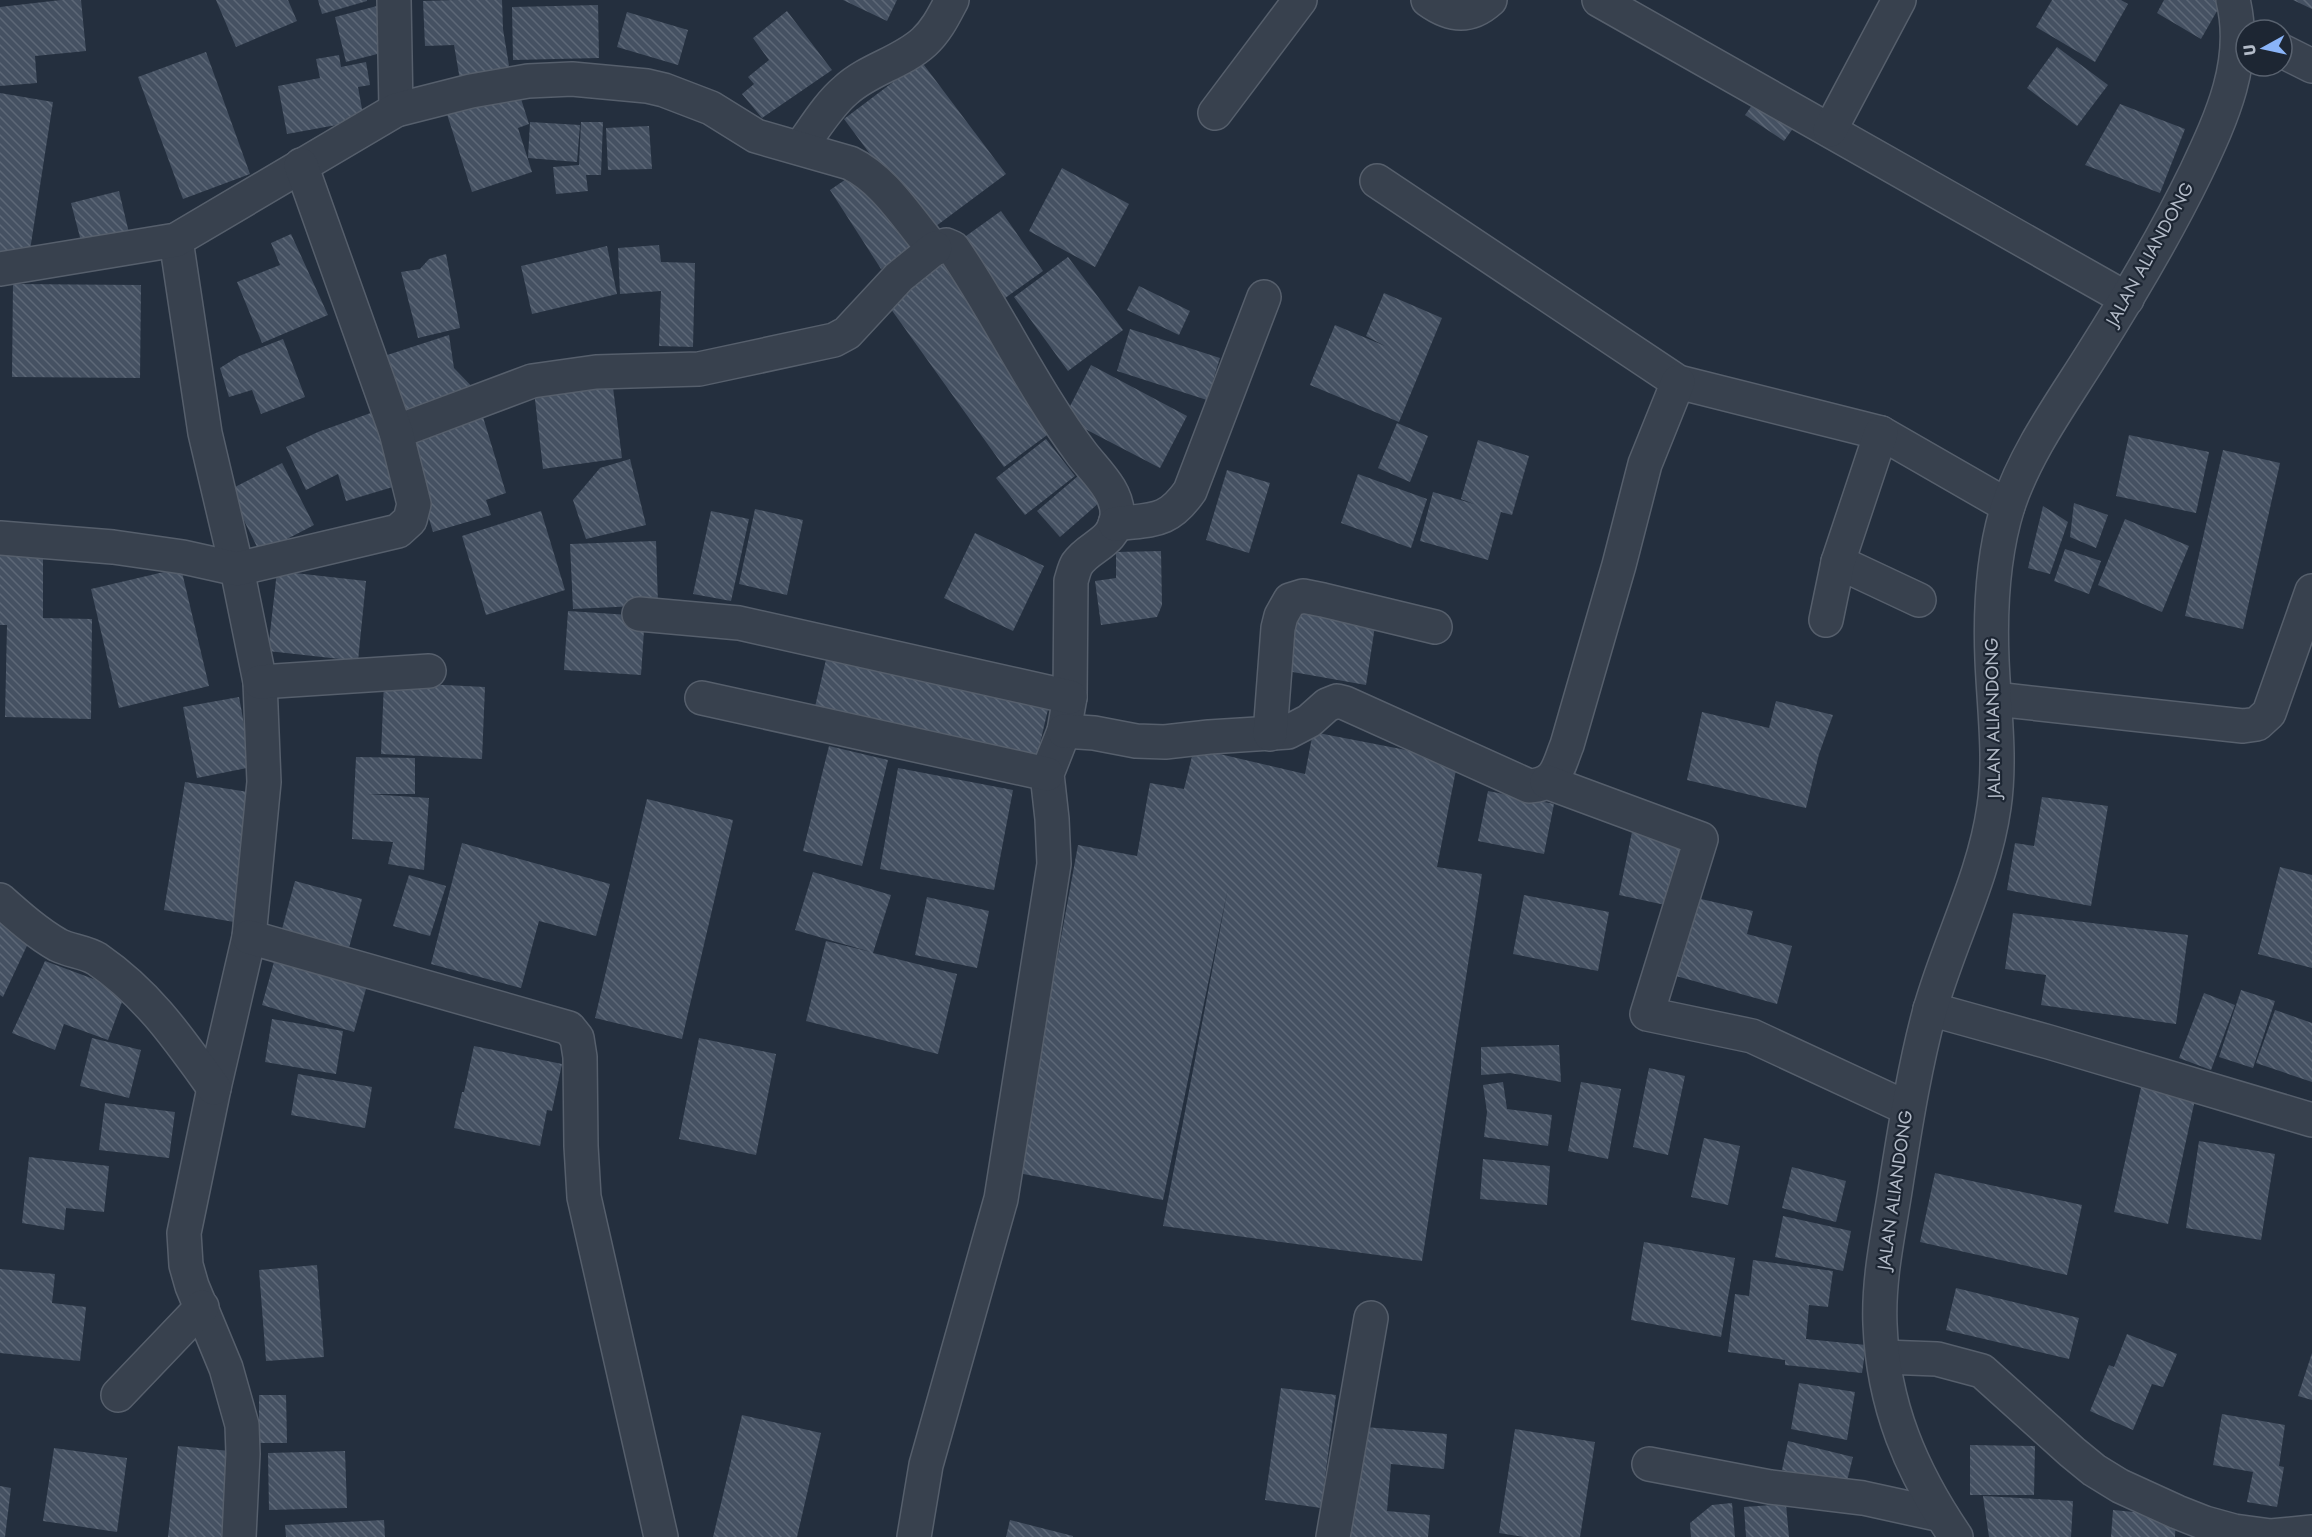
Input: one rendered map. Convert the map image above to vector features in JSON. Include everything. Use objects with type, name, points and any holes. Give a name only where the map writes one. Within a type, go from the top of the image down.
[{"type":"street","points":[[394,0],[396,110]]},
{"type":"street","points":[[800,148],[844,91],[864,76],[907,54],[924,42],[939,25],[952,0]]},
{"type":"street","points":[[1215,112],[1300,0]]},
{"type":"street","points":[[1428,0],[1457,14],[1471,13],[1490,0]]},
{"type":"street","points":[[1599,0],[2127,299]]},
{"type":"street","points":[[1830,130],[1899,0]]},
{"type":"street","points":[[2294,57],[2312,66]]},
{"type":"street","name":"JALAN ALIANDONG","points":[[1948,1526],[1915,1469],[1903,1442],[1888,1386],[1880,1325],[1884,1253],[1907,1108],[1930,1009],[1978,875],[1989,836],[1995,802],[1992,616],[2000,541],[2008,506],[2043,432],[2127,299],[2175,216],[2225,105],[2234,68]]},
{"type":"street","points":[[0,269],[176,240],[396,110],[471,91],[550,78],[647,86],[683,96],[711,108],[756,136],[861,169],[880,185],[930,246],[935,248]]},
{"type":"street","points":[[0,538],[112,547],[183,557],[237,569],[398,531],[410,520],[414,504],[396,432],[301,165]]},
{"type":"street","points":[[1377,181],[1678,382],[1881,433],[2008,506]]},
{"type":"street","points":[[176,240],[204,433],[237,569],[260,682],[264,782],[249,937],[184,1233],[186,1265],[192,1286],[226,1368],[242,1425],[239,1537]]},
{"type":"street","points":[[396,432],[532,381],[596,372],[699,369],[834,340],[847,333],[899,277],[935,248],[949,245],[957,253],[1053,414],[1108,487],[1117,508],[1115,524],[1104,543],[1076,564],[1073,573],[1070,697],[1064,731],[1047,774],[1054,864],[1001,1199],[926,1465],[914,1537]]},
{"type":"street","points":[[1115,524],[1162,518],[1173,512],[1190,491],[1264,297]]},
{"type":"street","points":[[1064,731],[1094,733],[1136,741],[1166,742],[1288,732],[1309,721],[1327,705],[1337,701],[1529,786],[1540,786],[1553,778],[1566,745],[1619,565],[1645,464],[1678,382]]},
{"type":"street","points":[[1826,620],[1838,562],[1881,433]]},
{"type":"street","points":[[1838,562],[1919,600]]},
{"type":"street","points":[[1995,699],[2243,726],[2258,724],[2269,713],[2312,591]]},
{"type":"street","points":[[1269,734],[1278,628],[1281,616],[1290,600],[1303,596],[1435,627]]},
{"type":"street","points":[[639,614],[739,623],[1070,697]]},
{"type":"street","points":[[260,682],[429,671]]},
{"type":"street","points":[[702,698],[1047,774]]},
{"type":"street","points":[[1546,782],[1701,839],[1647,1014],[1752,1036],[1907,1108]]},
{"type":"street","points":[[0,900],[26,923],[59,945],[94,958],[131,986],[163,1017],[214,1088]]},
{"type":"street","points":[[249,937],[569,1028],[577,1038],[580,1057],[584,1197],[661,1537]]},
{"type":"street","points":[[1930,1009],[2312,1120]]},
{"type":"street","points":[[118,1395],[202,1307]]},
{"type":"street","points":[[1333,1537],[1371,1318]]},
{"type":"street","points":[[1884,1356],[1937,1359],[1982,1371],[2094,1470],[2120,1486],[2187,1516],[2234,1532],[2271,1536],[2312,1532]]},
{"type":"street","points":[[1649,1464],[1770,1487],[1863,1498],[1948,1526]]},
{"type":"building","points":[[81,0],[86,51],[35,56],[37,83],[0,86],[0,7]]},
{"type":"building","points":[[216,0],[288,0],[297,21],[236,47]]},
{"type":"building","points":[[318,0],[367,0],[367,1],[322,14]]},
{"type":"building","points":[[502,0],[503,29],[510,72],[460,80],[454,45],[425,46],[423,1]]},
{"type":"building","points":[[843,0],[897,0],[887,21]]},
{"type":"building","points":[[2052,0],[2121,0],[2128,4],[2095,62],[2036,27]]},
{"type":"building","points":[[2164,0],[2214,0],[2221,4],[2201,39],[2157,13]]},
{"type":"building","points":[[2293,0],[2312,0],[2312,9]]},
{"type":"building","points":[[598,5],[599,58],[513,60],[512,7]]},
{"type":"building","points":[[377,6],[389,51],[346,62],[335,17]]},
{"type":"building","points":[[787,11],[832,70],[762,118],[742,94],[754,84],[748,77],[769,60],[753,38]]},
{"type":"building","points":[[627,12],[688,30],[678,65],[617,47]]},
{"type":"building","points":[[2057,47],[2108,85],[2077,126],[2027,88]]},
{"type":"building","points":[[206,52],[250,174],[183,199],[138,77]]},
{"type":"building","points":[[339,55],[341,67],[366,62],[370,85],[358,87],[364,120],[287,134],[278,86],[320,78],[316,59]]},
{"type":"building","points":[[921,61],[1006,174],[928,232],[844,119]]},
{"type":"building","points":[[516,83],[529,124],[518,128],[532,172],[472,192],[445,108]]},
{"type":"building","points":[[0,93],[53,102],[28,263],[0,258]]},
{"type":"building","points":[[1760,94],[1799,120],[1784,141],[1745,115]]},
{"type":"building","points":[[2120,104],[2185,129],[2160,193],[2085,165]]},
{"type":"building","points":[[530,122],[580,125],[577,162],[528,158]]},
{"type":"building","points":[[581,122],[603,122],[601,175],[586,175],[588,191],[556,194],[553,167],[579,165]]},
{"type":"building","points":[[649,126],[652,169],[608,170],[606,128]]},
{"type":"building","points":[[1062,168],[1129,204],[1095,267],[1029,231]]},
{"type":"building","points":[[858,171],[916,247],[881,269],[830,190]]},
{"type":"building","points":[[119,191],[129,233],[82,245],[71,203]]},
{"type":"building","points":[[1001,211],[1043,271],[1001,301],[959,241]]},
{"type":"building","points":[[291,234],[328,315],[262,343],[237,282],[280,265],[271,243]]},
{"type":"building","points":[[659,245],[661,262],[695,263],[693,347],[659,346],[661,291],[620,294],[618,248]]},
{"type":"building","points":[[607,246],[617,294],[532,314],[521,266]]},
{"type":"building","points":[[446,254],[460,328],[418,338],[401,272],[420,269],[429,259]]},
{"type":"building","points":[[951,255],[1058,427],[1004,467],[883,298]]},
{"type":"building","points":[[1068,257],[1123,330],[1068,371],[1014,297]]},
{"type":"building","points":[[13,284],[141,285],[140,378],[12,377]]},
{"type":"building","points":[[1139,286],[1190,311],[1179,335],[1127,310]]},
{"type":"building","points":[[1384,293],[1442,318],[1399,422],[1310,385],[1335,325],[1385,346],[1366,336]]},
{"type":"building","points":[[1130,329],[1220,358],[1207,400],[1117,371]]},
{"type":"building","points":[[449,335],[454,368],[481,396],[403,421],[381,357]]},
{"type":"building","points":[[283,339],[305,397],[261,414],[252,390],[229,397],[220,368],[239,356]]},
{"type":"building","points":[[1091,365],[1187,416],[1160,468],[1064,418]]},
{"type":"building","points":[[612,380],[622,458],[543,469],[534,391]]},
{"type":"building","points":[[480,407],[506,493],[486,500],[491,515],[433,532],[403,432]]},
{"type":"building","points":[[379,410],[403,484],[346,501],[338,474],[306,490],[286,447],[318,432]]},
{"type":"building","points":[[1397,423],[1428,436],[1410,482],[1378,468]]},
{"type":"building","points":[[2129,435],[2209,452],[2196,513],[2116,496]]},
{"type":"building","points":[[1046,439],[1075,476],[1025,515],[996,478]]},
{"type":"building","points":[[1478,440],[1529,456],[1512,515],[1501,512],[1488,560],[1420,541],[1433,492],[1474,504],[1461,499]]},
{"type":"building","points":[[2223,450],[2280,463],[2243,629],[2185,616]]},
{"type":"building","points":[[630,459],[646,525],[586,539],[573,500],[600,468]]},
{"type":"building","points":[[282,463],[314,525],[260,553],[229,490]]},
{"type":"building","points":[[1085,470],[1108,495],[1060,537],[1037,511]]},
{"type":"building","points":[[1227,470],[1270,483],[1249,553],[1206,540]]},
{"type":"building","points":[[1358,474],[1427,499],[1411,548],[1341,523]]},
{"type":"building","points":[[2074,503],[2108,515],[2096,548],[2070,537]]},
{"type":"building","points":[[2043,506],[2068,522],[2050,574],[2028,568]]},
{"type":"building","points":[[755,509],[803,520],[787,595],[739,584]]},
{"type":"building","points":[[541,511],[565,590],[486,615],[462,536]]},
{"type":"building","points":[[711,511],[749,519],[731,601],[693,594]]},
{"type":"building","points":[[2125,519],[2189,546],[2162,612],[2098,585]]},
{"type":"building","points":[[975,533],[1044,566],[1013,631],[944,598]]},
{"type":"building","points":[[656,541],[658,605],[573,609],[570,544]]},
{"type":"building","points":[[2065,549],[2101,561],[2089,594],[2054,581]]},
{"type":"building","points":[[0,551],[43,551],[43,618],[92,619],[91,719],[5,717],[7,625],[0,625]]},
{"type":"building","points":[[1161,551],[1162,605],[1157,617],[1101,625],[1095,581],[1116,578],[1116,552]]},
{"type":"building","points":[[181,568],[209,686],[119,708],[91,589]]},
{"type":"building","points":[[277,571],[366,581],[358,661],[268,651]]},
{"type":"building","points":[[568,611],[645,616],[641,675],[564,670]]},
{"type":"building","points":[[1297,612],[1375,626],[1366,685],[1287,671]]},
{"type":"building","points":[[828,651],[1049,705],[1035,765],[814,711]]},
{"type":"building","points":[[384,682],[485,687],[482,759],[381,754]]},
{"type":"building","points":[[239,697],[252,767],[197,778],[183,707]]},
{"type":"building","points":[[1776,701],[1833,715],[1819,754],[1806,808],[1687,780],[1702,712],[1769,728]]},
{"type":"building","points":[[1313,732],[1458,760],[1437,867],[1482,874],[1422,1261],[1163,1226],[1228,888],[1163,1200],[1018,1173],[1078,845],[1137,856],[1150,783],[1184,789],[1194,748],[1305,774]]},
{"type":"building","points":[[829,746],[888,760],[862,866],[803,851]]},
{"type":"building","points":[[356,757],[415,758],[415,794],[368,794],[429,798],[424,870],[388,864],[393,842],[352,839]]},
{"type":"building","points":[[898,768],[1013,790],[994,890],[880,869]]},
{"type":"building","points":[[185,782],[261,794],[240,923],[164,910]]},
{"type":"building","points":[[1488,791],[1554,804],[1544,854],[1478,841]]},
{"type":"building","points":[[2042,797],[2108,806],[2091,906],[2007,890],[2015,843],[2034,846]]},
{"type":"building","points":[[647,799],[733,820],[682,1039],[595,1018]]},
{"type":"building","points":[[1633,827],[1684,838],[1670,906],[1619,895]]},
{"type":"building","points":[[462,843],[610,884],[596,936],[539,921],[521,988],[431,964]]},
{"type":"building","points":[[2280,867],[2312,875],[2312,968],[2258,954]]},
{"type":"building","points":[[813,872],[891,895],[873,953],[957,974],[938,1054],[806,1021],[826,941],[871,952],[795,930]]},
{"type":"building","points":[[409,875],[446,886],[430,936],[393,926]]},
{"type":"building","points":[[295,881],[362,899],[349,948],[282,929]]},
{"type":"building","points":[[1524,895],[1609,912],[1598,971],[1513,954]]},
{"type":"building","points":[[927,897],[989,911],[977,968],[915,955]]},
{"type":"building","points":[[1701,899],[1753,911],[1747,934],[1792,946],[1777,1004],[1676,976],[1692,918]]},
{"type":"building","points":[[2013,913],[2188,935],[2176,1024],[2041,1005],[2046,975],[2005,969]]},
{"type":"building","points":[[0,920],[32,935],[3,997],[0,995]]},
{"type":"building","points":[[277,951],[369,978],[354,1032],[262,1005]]},
{"type":"building","points":[[45,961],[126,991],[108,1040],[64,1024],[55,1050],[12,1033]]},
{"type":"building","points":[[2241,990],[2275,1001],[2253,1068],[2219,1057]]},
{"type":"building","points":[[2204,993],[2235,1005],[2211,1070],[2179,1058]]},
{"type":"building","points":[[2275,1010],[2312,1023],[2312,1082],[2256,1063]]},
{"type":"building","points":[[272,1019],[343,1031],[336,1074],[265,1062]]},
{"type":"building","points":[[92,1038],[141,1050],[129,1098],[80,1086]]},
{"type":"building","points":[[699,1038],[776,1054],[756,1155],[679,1139]]},
{"type":"building","points":[[1559,1045],[1561,1082],[1510,1073],[1481,1075],[1481,1047]]},
{"type":"building","points":[[474,1046],[562,1064],[552,1111],[547,1110],[540,1146],[454,1128]]},
{"type":"building","points":[[1649,1068],[1685,1076],[1668,1155],[1633,1147]]},
{"type":"building","points":[[298,1074],[372,1087],[365,1128],[291,1115]]},
{"type":"building","points":[[1503,1082],[1507,1109],[1552,1115],[1548,1146],[1484,1137],[1487,1112],[1483,1085]]},
{"type":"building","points":[[1581,1082],[1621,1089],[1608,1159],[1568,1151]]},
{"type":"building","points":[[2142,1083],[2196,1095],[2168,1224],[2114,1212]]},
{"type":"building","points":[[105,1103],[175,1112],[169,1158],[99,1150]]},
{"type":"building","points":[[1704,1138],[1740,1146],[1728,1205],[1691,1197]]},
{"type":"building","points":[[2199,1141],[2275,1154],[2261,1240],[2186,1228]]},
{"type":"building","points":[[29,1157],[109,1166],[104,1212],[66,1208],[64,1230],[22,1223]]},
{"type":"building","points":[[1483,1159],[1550,1166],[1547,1205],[1480,1199]]},
{"type":"building","points":[[1792,1167],[1846,1181],[1836,1222],[1782,1208]]},
{"type":"building","points":[[1935,1173],[2082,1205],[2067,1275],[1920,1242]]},
{"type":"building","points":[[1783,1216],[1851,1231],[1843,1271],[1775,1257]]},
{"type":"building","points":[[1644,1242],[1735,1258],[1721,1337],[1631,1320]]},
{"type":"building","points":[[1753,1260],[1833,1271],[1828,1307],[1809,1305],[1806,1339],[1866,1345],[1862,1373],[1785,1365],[1785,1360],[1728,1352],[1735,1294],[1749,1296]]},
{"type":"building","points":[[317,1265],[324,1357],[266,1361],[259,1270]]},
{"type":"building","points":[[0,1269],[55,1274],[52,1303],[86,1307],[80,1361],[0,1353]]},
{"type":"building","points":[[1956,1288],[2079,1318],[2069,1359],[1946,1330]]},
{"type":"building","points":[[2127,1334],[2177,1354],[2163,1387],[2152,1384],[2133,1430],[2090,1411],[2109,1365],[2114,1367]]},
{"type":"building","points":[[2312,1353],[2312,1400],[2298,1396]]},
{"type":"building","points":[[1799,1383],[1855,1392],[1847,1440],[1791,1429]]},
{"type":"building","points":[[1281,1388],[1336,1395],[1321,1508],[1265,1500]]},
{"type":"building","points":[[259,1395],[286,1395],[287,1443],[259,1443]]},
{"type":"building","points":[[2222,1414],[2285,1425],[2279,1466],[2284,1467],[2277,1507],[2247,1502],[2253,1472],[2213,1465]]},
{"type":"building","points":[[742,1415],[821,1433],[797,1537],[713,1537]]},
{"type":"building","points":[[1354,1426],[1447,1434],[1444,1469],[1391,1464],[1387,1511],[1430,1515],[1428,1537],[1345,1537]]},
{"type":"building","points":[[1515,1429],[1595,1442],[1580,1537],[1524,1537],[1499,1533]]},
{"type":"building","points":[[1788,1441],[1853,1457],[1846,1485],[1782,1470]]},
{"type":"building","points":[[1970,1445],[2035,1446],[2034,1495],[1970,1495]]},
{"type":"building","points":[[178,1446],[230,1451],[221,1537],[168,1537]]},
{"type":"building","points":[[54,1448],[127,1458],[117,1532],[43,1521]]},
{"type":"building","points":[[345,1451],[347,1508],[269,1510],[268,1453]]},
{"type":"building","points":[[0,1486],[11,1488],[5,1537],[0,1537]]},
{"type":"building","points":[[1983,1496],[2073,1501],[2071,1537],[1989,1537]]},
{"type":"building","points":[[1732,1503],[1735,1537],[1691,1537],[1690,1523],[1712,1505]]},
{"type":"building","points":[[1786,1504],[1789,1537],[1746,1537],[1744,1507]]},
{"type":"building","points":[[2113,1510],[2176,1516],[2175,1537],[2111,1537]]},
{"type":"building","points":[[384,1520],[385,1537],[286,1537],[285,1525]]},
{"type":"building","points":[[1010,1520],[1073,1536],[1073,1537],[1006,1537]]}]
